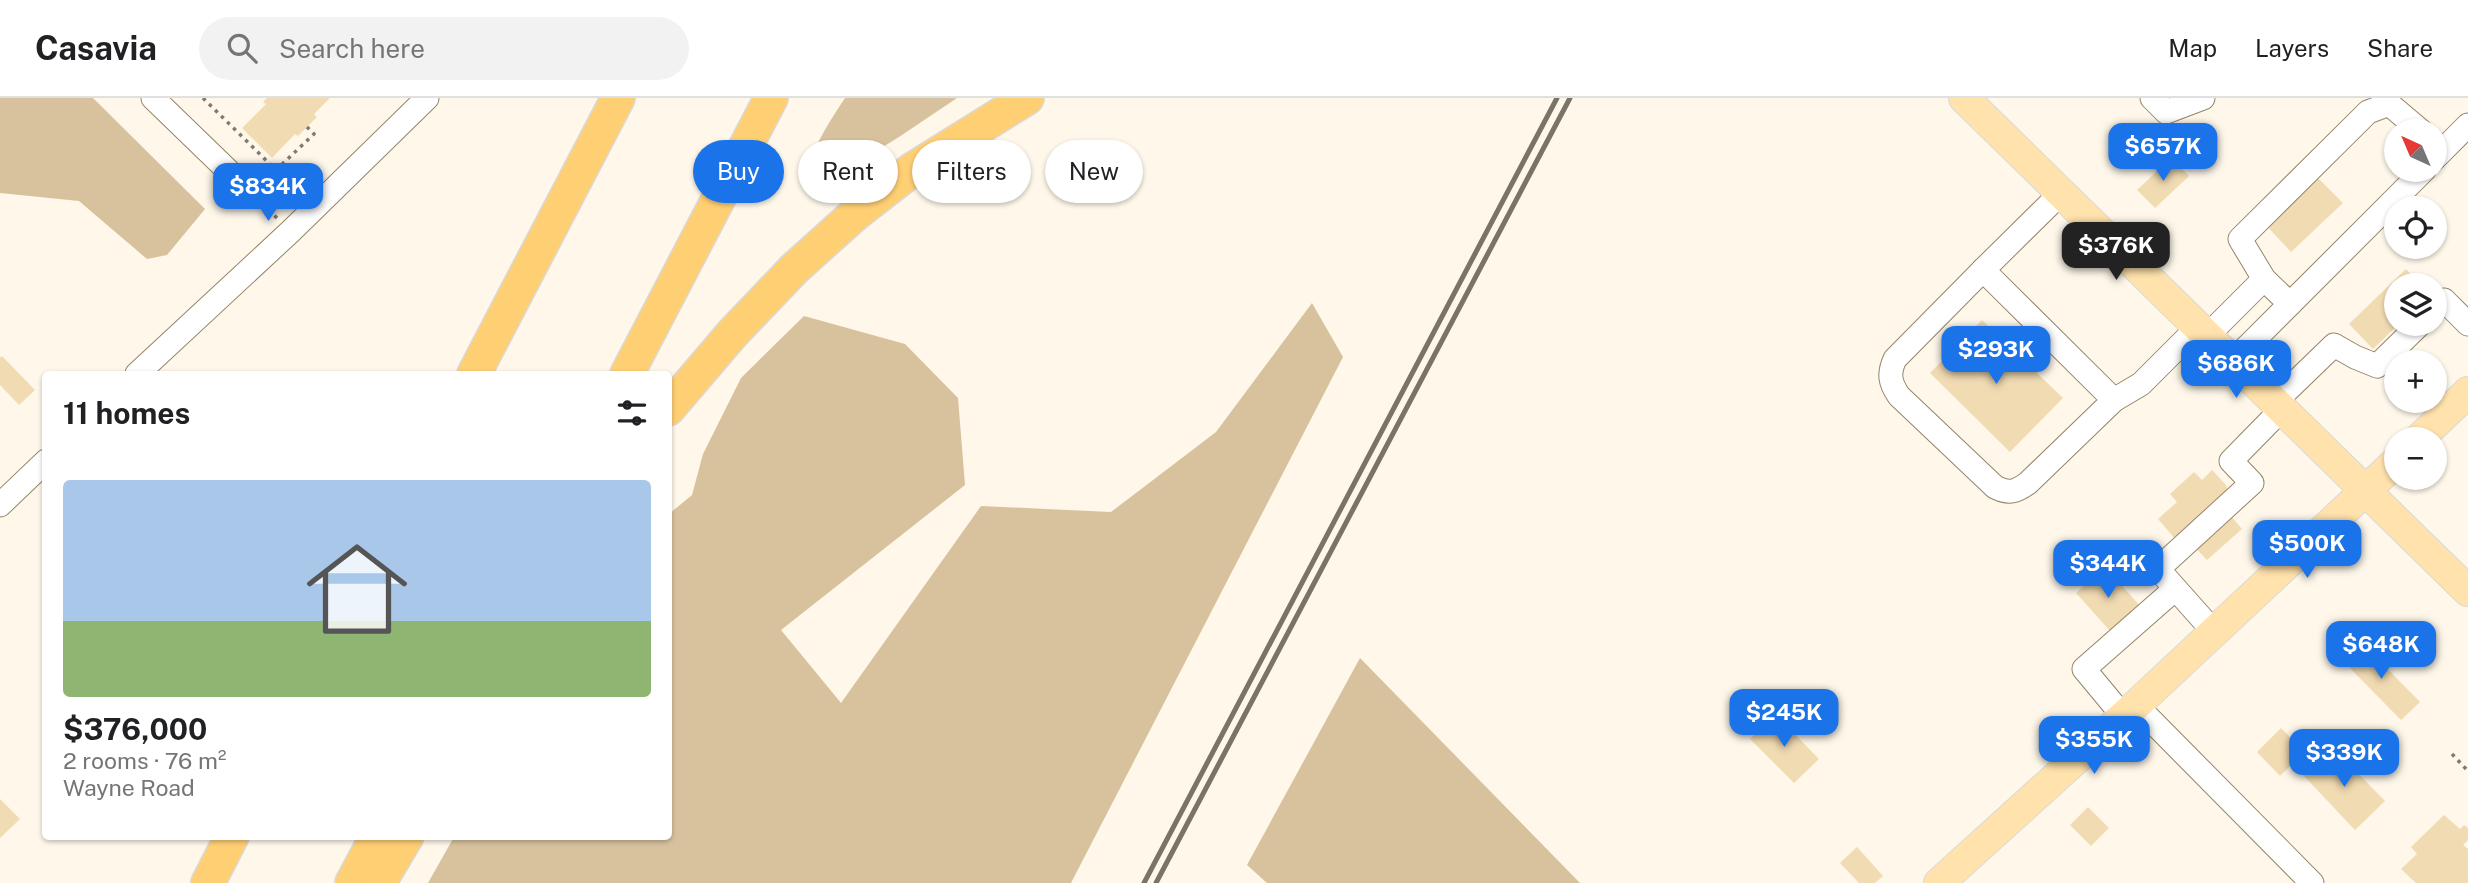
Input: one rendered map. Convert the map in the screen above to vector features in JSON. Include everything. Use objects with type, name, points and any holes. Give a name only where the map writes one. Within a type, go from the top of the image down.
[{"type":"highway","points":[[596,141],[610,98]]},
{"type":"highway","points":[[476,371],[618,98]]},
{"type":"highway","points":[[629,371],[771,98]]},
{"type":"highway","points":[[672,404],[758,306],[794,269],[855,215],[913,169],[1027,98]]},
{"type":"highway","points":[[208,883],[230,840]]},
{"type":"highway","points":[[352,883],[375,840]]},
{"type":"highway","points":[[379,883],[405,840]]},
{"type":"main road","points":[[1964,98],[2468,589]]},
{"type":"main road","points":[[2432,427],[2468,392]]},
{"type":"main road","points":[[1939,883],[2384,474]]},
{"type":"street","points":[[153,98],[248,190]]},
{"type":"street","points":[[140,371],[291,231],[427,98]]},
{"type":"street","points":[[2152,98],[2166,112],[2203,98]]},
{"type":"street","points":[[2290,304],[2264,279],[2241,239],[2368,112],[2389,104],[2407,119]]},
{"type":"street","points":[[2447,142],[2468,125]]},
{"type":"street","points":[[2234,361],[2412,182]]},
{"type":"street","points":[[2061,192],[1895,359],[1890,369],[1891,384],[1899,396],[1995,487],[2006,492],[2017,491],[2028,483],[2114,400],[2141,384],[2264,279]]},
{"type":"street","points":[[1983,270],[2114,400]]},
{"type":"street","points":[[2447,303],[2468,324]]},
{"type":"street","points":[[2214,632],[2158,569],[2252,483],[2231,461],[2334,345],[2377,366],[2408,336]]},
{"type":"street","points":[[0,505],[42,465]]},
{"type":"street","points":[[2175,589],[2084,669],[2312,883]]},
{"type":"path","points":[[203,98],[276,170],[314,134],[307,127]]},
{"type":"path","points":[[248,190],[291,231]]},
{"type":"path","points":[[2350,552],[2357,545]]},
{"type":"path","points":[[2452,754],[2468,771]]},
{"type":"shaded area","points":[[0,98],[93,98],[205,209],[167,255],[147,259],[79,201],[0,193]]},
{"type":"shaded area","points":[[845,98],[957,98],[894,140],[820,140]]},
{"type":"shaded area","points":[[1312,303],[1343,357],[1071,883],[428,883],[452,840],[672,840],[672,512],[692,495],[703,454],[741,378],[804,316],[905,344],[958,398],[965,485],[781,630],[841,703],[981,506],[1111,512],[1216,432]]},
{"type":"shaded area","points":[[1360,658],[1580,883],[1267,883],[1247,865]]},
{"type":"building","points":[[267,98],[330,98],[314,114],[317,117],[298,136],[295,134],[272,158],[242,128],[266,104],[263,102]]},
{"type":"building","points":[[2171,158],[2189,176],[2155,208],[2137,190]]},
{"type":"building","points":[[2314,174],[2343,203],[2291,252],[2263,222]]},
{"type":"building","points":[[2384,290],[2384,336],[2387,336],[2373,349],[2349,324]]},
{"type":"building","points":[[1982,320],[2063,398],[2010,452],[1930,373]]},
{"type":"building","points":[[2,356],[35,390],[19,405],[0,385]]},
{"type":"building","points":[[2212,470],[2226,485],[2228,492],[2177,541],[2158,519],[2177,502],[2170,494],[2194,472],[2202,480]]},
{"type":"building","points":[[2226,510],[2242,529],[2207,560],[2190,542]]},
{"type":"building","points":[[2105,567],[2141,607],[2112,633],[2076,593]]},
{"type":"building","points":[[2360,641],[2420,702],[2401,720],[2342,660]]},
{"type":"building","points":[[1775,714],[1819,759],[1794,783],[1750,739]]},
{"type":"building","points":[[2281,728],[2305,752],[2280,776],[2257,752]]},
{"type":"building","points":[[2333,748],[2385,801],[2355,830],[2304,776]]},
{"type":"building","points":[[0,799],[20,819],[0,838]]},
{"type":"building","points":[[2088,807],[2109,828],[2091,846],[2070,825]]},
{"type":"building","points":[[2444,815],[2460,829],[2464,825],[2468,828],[2468,840],[2463,845],[2468,849],[2468,883],[2416,883],[2401,869],[2417,854],[2411,847]]},
{"type":"building","points":[[1857,847],[1883,876],[1875,883],[1859,883],[1840,863]]},
{"type":"railway","points":[[1144,883],[1557,98]]},
{"type":"railway","points":[[1156,883],[1570,98]]}]
